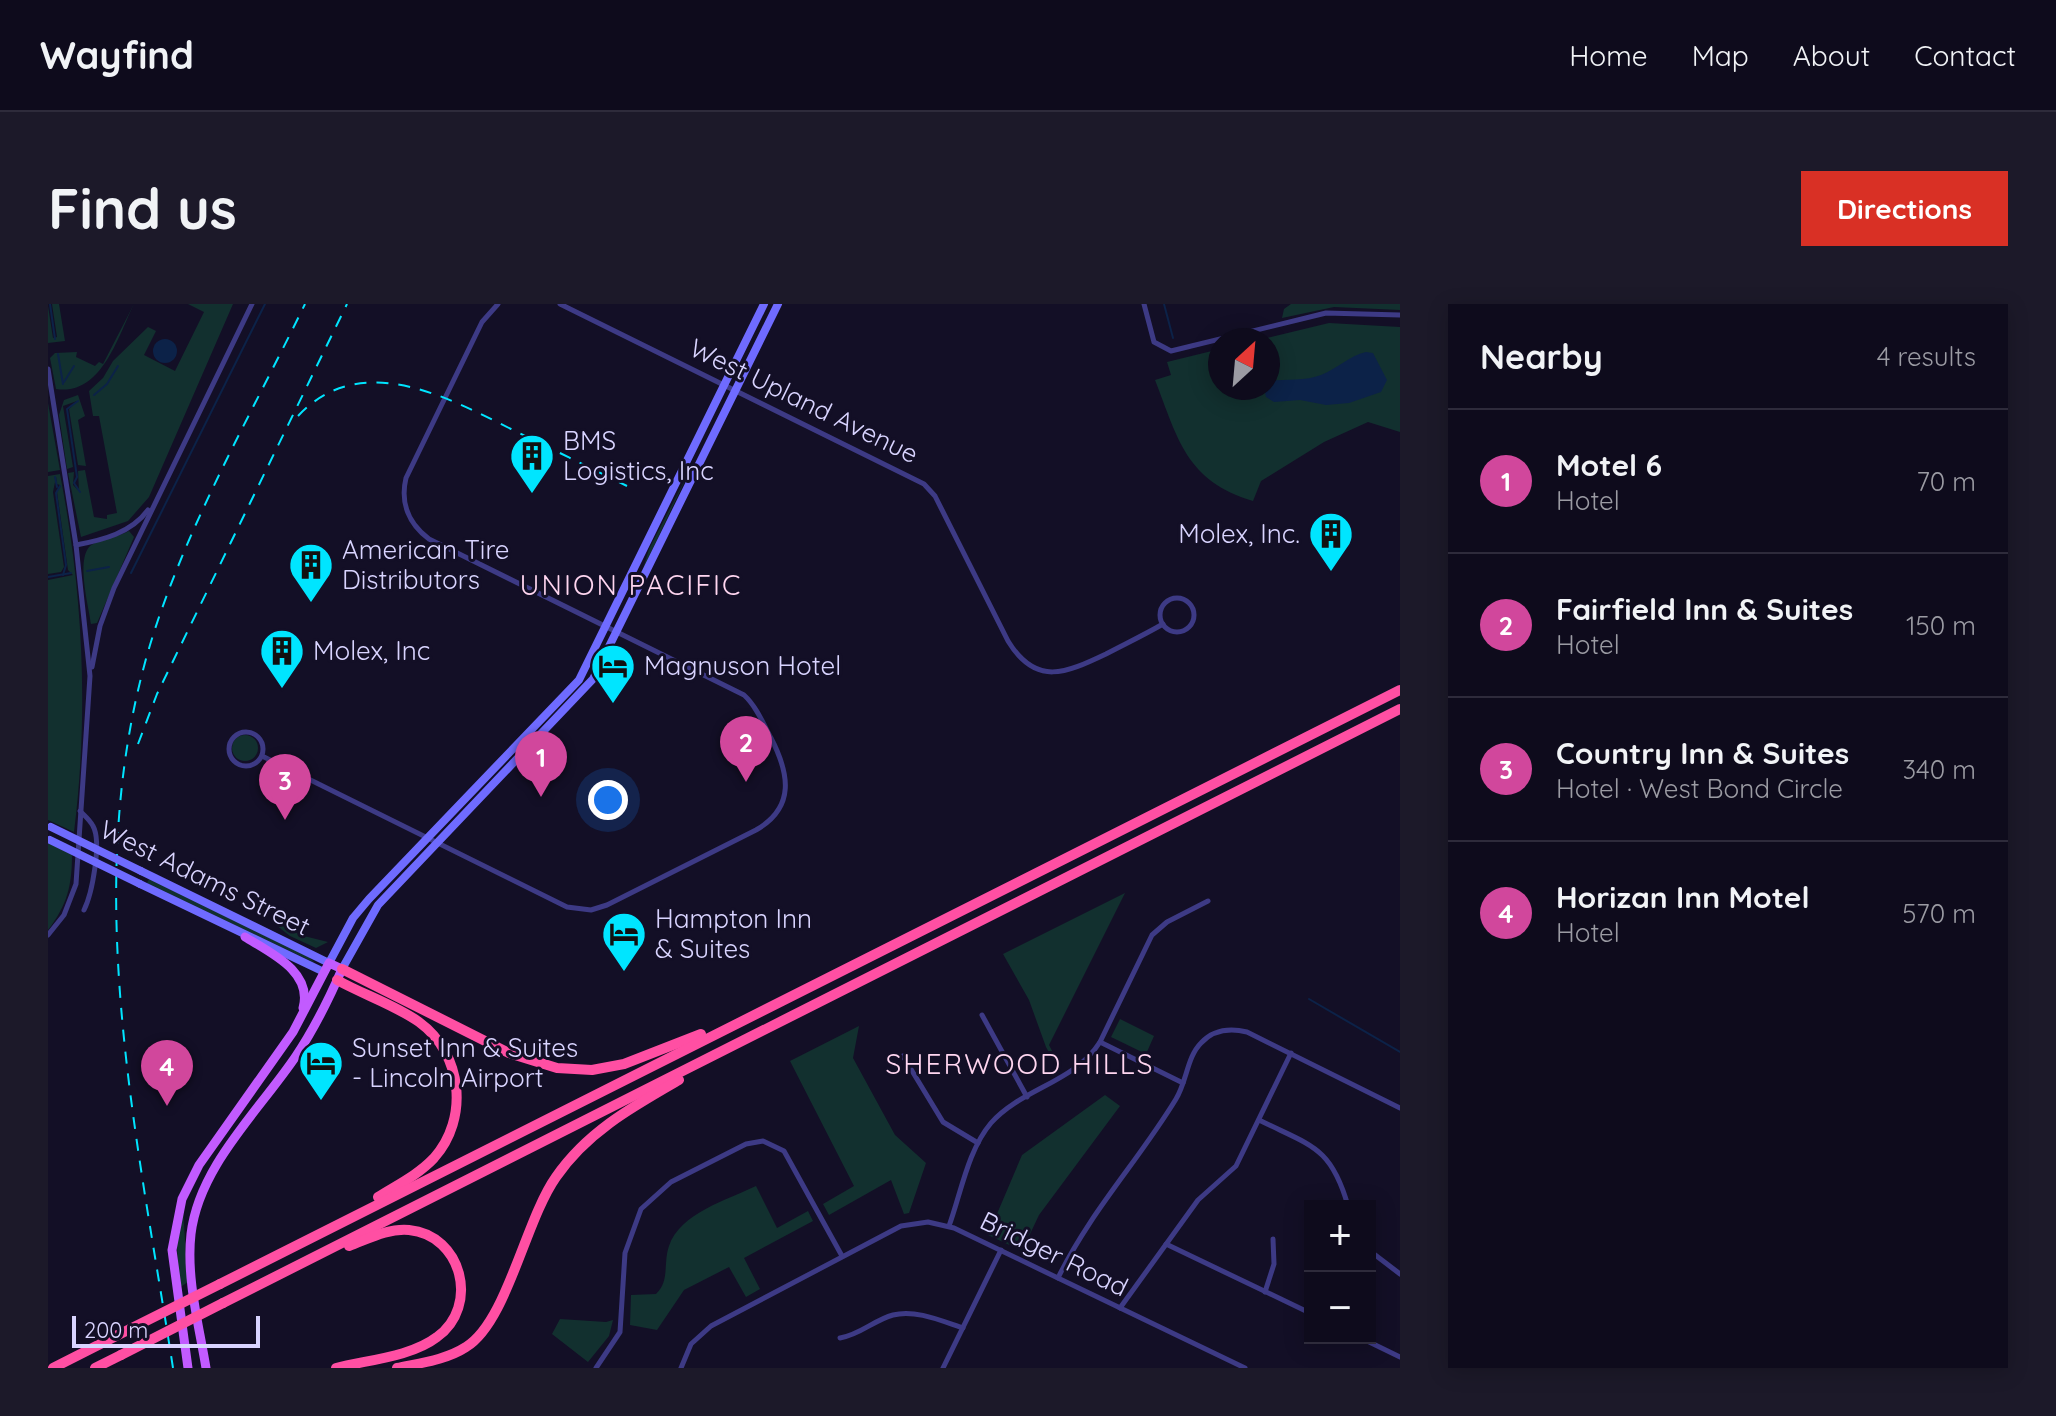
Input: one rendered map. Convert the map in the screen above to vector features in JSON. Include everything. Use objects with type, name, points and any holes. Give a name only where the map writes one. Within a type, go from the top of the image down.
[{"type":"highway","points":[[53,1368],[1400,690]]},
{"type":"highway","points":[[95,1368],[1400,709]]},
{"type":"highway","points":[[340,975],[525,1060],[574,1070],[624,1064],[773,1004]]},
{"type":"highway","points":[[307,1240],[425,1166],[447,1140],[456,1112],[453,1070],[428,1030],[340,975]]},
{"type":"highway","points":[[397,1368],[451,1355],[470,1345],[484,1331],[539,1203],[563,1167],[600,1129],[783,1019]]},
{"type":"highway","points":[[299,1265],[384,1233],[407,1230],[436,1241],[458,1266],[462,1292],[458,1308],[437,1337],[414,1348],[336,1368]]},
{"type":"main road","points":[[188,1368],[172,1261],[173,1231],[182,1199],[199,1165],[301,1019],[360,909],[579,680],[764,304]]},
{"type":"main road","points":[[206,1368],[190,1252],[200,1197],[215,1168],[298,1053],[372,912],[583,693],[617,632],[778,304]]},
{"type":"main road","name":"West Adams Street","points":[[50,826],[340,975]]},
{"type":"main road","name":"West Adams Street","points":[[49,840],[245,937],[326,968]]},
{"type":"main road","points":[[245,937],[298,976],[305,992],[301,1019]]},
{"type":"street","points":[[48,935],[64,915],[74,891],[90,676],[104,614],[159,492],[252,304]]},
{"type":"street","points":[[262,756],[567,907],[597,909],[765,825],[778,812],[787,789],[785,768],[750,700],[429,539],[407,513],[405,485],[482,322],[498,304]]},
{"type":"street","name":"West Upland Avenue","points":[[560,304],[917,479],[931,490],[1008,641],[1018,657],[1032,668],[1050,673],[1070,671],[1163,624]]},
{"type":"street","points":[[1144,304],[1153,339],[1164,350],[1174,351],[1326,313],[1400,315]]},
{"type":"street","points":[[48,369],[76,545],[90,676]]},
{"type":"street","points":[[76,545],[118,534],[137,524],[159,492]]},
{"type":"street","points":[[1175,598],[1191,605],[1193,621],[1186,629],[1175,632],[1163,624],[1160,613],[1165,603],[1175,598]]},
{"type":"street","points":[[254,733],[263,746],[262,756],[254,764],[236,763],[230,753],[231,742],[238,734],[254,733]]},
{"type":"street","points":[[80,811],[95,828],[96,839],[90,896],[84,910]]},
{"type":"street","points":[[949,1226],[978,1143],[998,1116],[1080,1065],[1100,1042],[1152,935],[1167,922],[1208,901]]},
{"type":"street","points":[[982,1015],[1027,1097]]},
{"type":"street","points":[[1058,1278],[1082,1230],[1177,1098],[1196,1049],[1215,1033],[1247,1032],[1400,1108]]},
{"type":"street","points":[[1100,1042],[1183,1083]]},
{"type":"street","points":[[1120,1308],[1198,1200],[1236,1166],[1291,1053]]},
{"type":"street","points":[[903,1056],[943,1122],[978,1143]]},
{"type":"street","points":[[1259,1120],[1324,1155],[1336,1170],[1346,1200]]},
{"type":"street","points":[[596,1368],[619,1336],[626,1247],[644,1205],[671,1182],[753,1142],[770,1143],[789,1158],[842,1256]]},
{"type":"street","name":"Bridger Road","points":[[681,1368],[691,1344],[705,1330],[905,1225],[928,1222],[949,1226],[1245,1368]]},
{"type":"street","points":[[1265,1292],[1274,1264],[1273,1239]]},
{"type":"street","points":[[1166,1244],[1304,1310]]},
{"type":"street","points":[[943,1368],[1001,1250]]},
{"type":"street","points":[[1376,1256],[1400,1274]]},
{"type":"street","points":[[840,1338],[899,1314],[919,1315],[963,1328]]},
{"type":"street","points":[[1373,1344],[1400,1357]]},
{"type":"green space","points":[[52,304],[59,304],[65,341],[48,343],[48,306],[53,338],[57,337]]},
{"type":"green space","points":[[134,304],[114,347],[97,374],[72,389],[56,389],[50,358],[55,353],[77,352],[76,357],[95,366],[99,362],[103,364]]},
{"type":"green space","points":[[188,304],[233,304],[149,497],[128,521],[81,537],[68,473],[74,472],[73,485],[79,491],[78,471],[85,470],[94,517],[107,519],[107,515],[117,513],[99,416],[93,416],[89,391],[103,378],[113,361],[148,327],[156,331],[144,355],[175,371],[204,312]]},
{"type":"green space","points":[[1291,304],[1400,304],[1400,310],[1334,307],[1282,318],[1284,309]]},
{"type":"green space","points":[[1329,323],[1400,327],[1400,432],[1368,422],[1324,442],[1261,481],[1253,501],[1213,482],[1199,469],[1178,439],[1155,380],[1171,375],[1167,362],[1208,352],[1208,400],[1280,400],[1280,335]]},
{"type":"green space","points":[[78,395],[85,416],[78,420],[86,466],[78,465],[69,409],[77,401],[63,406],[73,467],[67,469],[59,415],[64,400]]},
{"type":"green space","points":[[48,403],[60,470],[48,472]]},
{"type":"green space","points":[[690,470],[643,569],[649,549]]},
{"type":"green space","points":[[60,474],[74,563],[81,652],[81,742],[74,832],[48,820],[48,580],[73,575],[68,570],[57,492],[60,485],[56,477],[53,492],[64,567],[61,572],[48,574],[48,476]]},
{"type":"green space","points":[[129,531],[134,537],[97,623],[91,624],[83,569],[87,550],[97,542]]},
{"type":"green space","points":[[245,735],[254,739],[258,748],[254,757],[245,761],[236,757],[232,748],[236,739]]},
{"type":"green space","points":[[48,843],[72,855],[67,895],[48,930]]},
{"type":"green space","points":[[149,879],[309,957],[315,963],[147,883]]},
{"type":"green space","points":[[1125,893],[1049,1045],[1061,1068],[1058,1069],[1046,1047],[1029,1000],[1003,954]]},
{"type":"green space","points":[[276,918],[283,918],[304,936],[328,942],[316,948],[290,936],[276,925]]},
{"type":"green space","points":[[1120,1019],[1154,1036],[1146,1054],[1111,1037]]},
{"type":"green space","points":[[859,1026],[853,1058],[895,1135],[926,1163],[909,1213],[904,1214],[891,1180],[829,1215],[823,1204],[854,1186],[790,1061]]},
{"type":"green space","points":[[1105,1095],[1120,1106],[1039,1215],[1022,1251],[988,1235],[1022,1155]]},
{"type":"green space","points":[[756,1186],[777,1228],[808,1211],[813,1221],[744,1258],[760,1289],[746,1297],[729,1267],[684,1290],[657,1330],[630,1325],[631,1295],[656,1294],[660,1289],[665,1278],[669,1246],[683,1225],[706,1209]]},
{"type":"green space","points":[[183,1210],[188,1282],[179,1288],[177,1245]]},
{"type":"green space","points":[[560,1319],[613,1320],[609,1336],[588,1362],[552,1334]]},
{"type":"water","points":[[165,339],[174,342],[177,351],[174,360],[165,363],[156,360],[153,351],[156,342]]},
{"type":"water","points":[[1373,353],[1387,380],[1381,392],[1349,403],[1326,405],[1300,400],[1274,402],[1271,400],[1280,400],[1280,380],[1315,377],[1354,356]]},
{"type":"waterway","points":[[50,304],[55,339]]},
{"type":"waterway","points":[[131,573],[265,304]]},
{"type":"waterway","points":[[1164,304],[1173,338]]},
{"type":"waterway","points":[[58,354],[63,384]]},
{"type":"waterway","points":[[64,382],[74,366]]},
{"type":"waterway","points":[[94,395],[107,384],[118,366]]},
{"type":"waterway","points":[[78,401],[67,409],[77,477],[74,483],[80,492]]},
{"type":"waterway","points":[[55,477],[57,487]]},
{"type":"waterway","points":[[60,486],[56,493],[66,565],[63,575]]},
{"type":"waterway","points":[[87,571],[109,567]]},
{"type":"waterway","points":[[48,577],[71,573]]},
{"type":"waterway","points":[[1309,999],[1400,1052]]},
{"type":"railway","points":[[173,1368],[144,1188],[121,1006],[116,915],[118,825],[129,735],[150,645],[182,557],[305,304]]},
{"type":"railway","points":[[138,744],[157,694],[347,304]]},
{"type":"railway","points":[[298,416],[322,396],[348,386],[375,382],[403,385],[459,404],[627,486]]},
{"type":"place","name":"BMS Logistics, Inc","points":[[532,495]]},
{"type":"place","name":"Molex, Inc.","points":[[1331,573]]},
{"type":"place","name":"American Tire Distributors","points":[[311,604]]},
{"type":"place","name":"Molex, Inc","points":[[282,690]]},
{"type":"place","name":"Magnuson Hotel","points":[[613,705]]},
{"type":"place","name":"Fairfield Inn & Suites","points":[[746,782]]},
{"type":"place","name":"Motel 6","points":[[541,797]]},
{"type":"place","name":"Country Inn & Suites","points":[[285,820]]},
{"type":"place","name":"Hampton Inn & Suites","points":[[624,973]]},
{"type":"place","name":"Sunset Inn & Suites - Lincoln Airport","points":[[321,1102]]},
{"type":"place","name":"Horizan Inn Motel","points":[[167,1106]]},
{"type":"district","name":"UNION PACIFIC","points":[[631,585]]},
{"type":"district","name":"SHERWOOD HILLS","points":[[1020,1064]]}]
